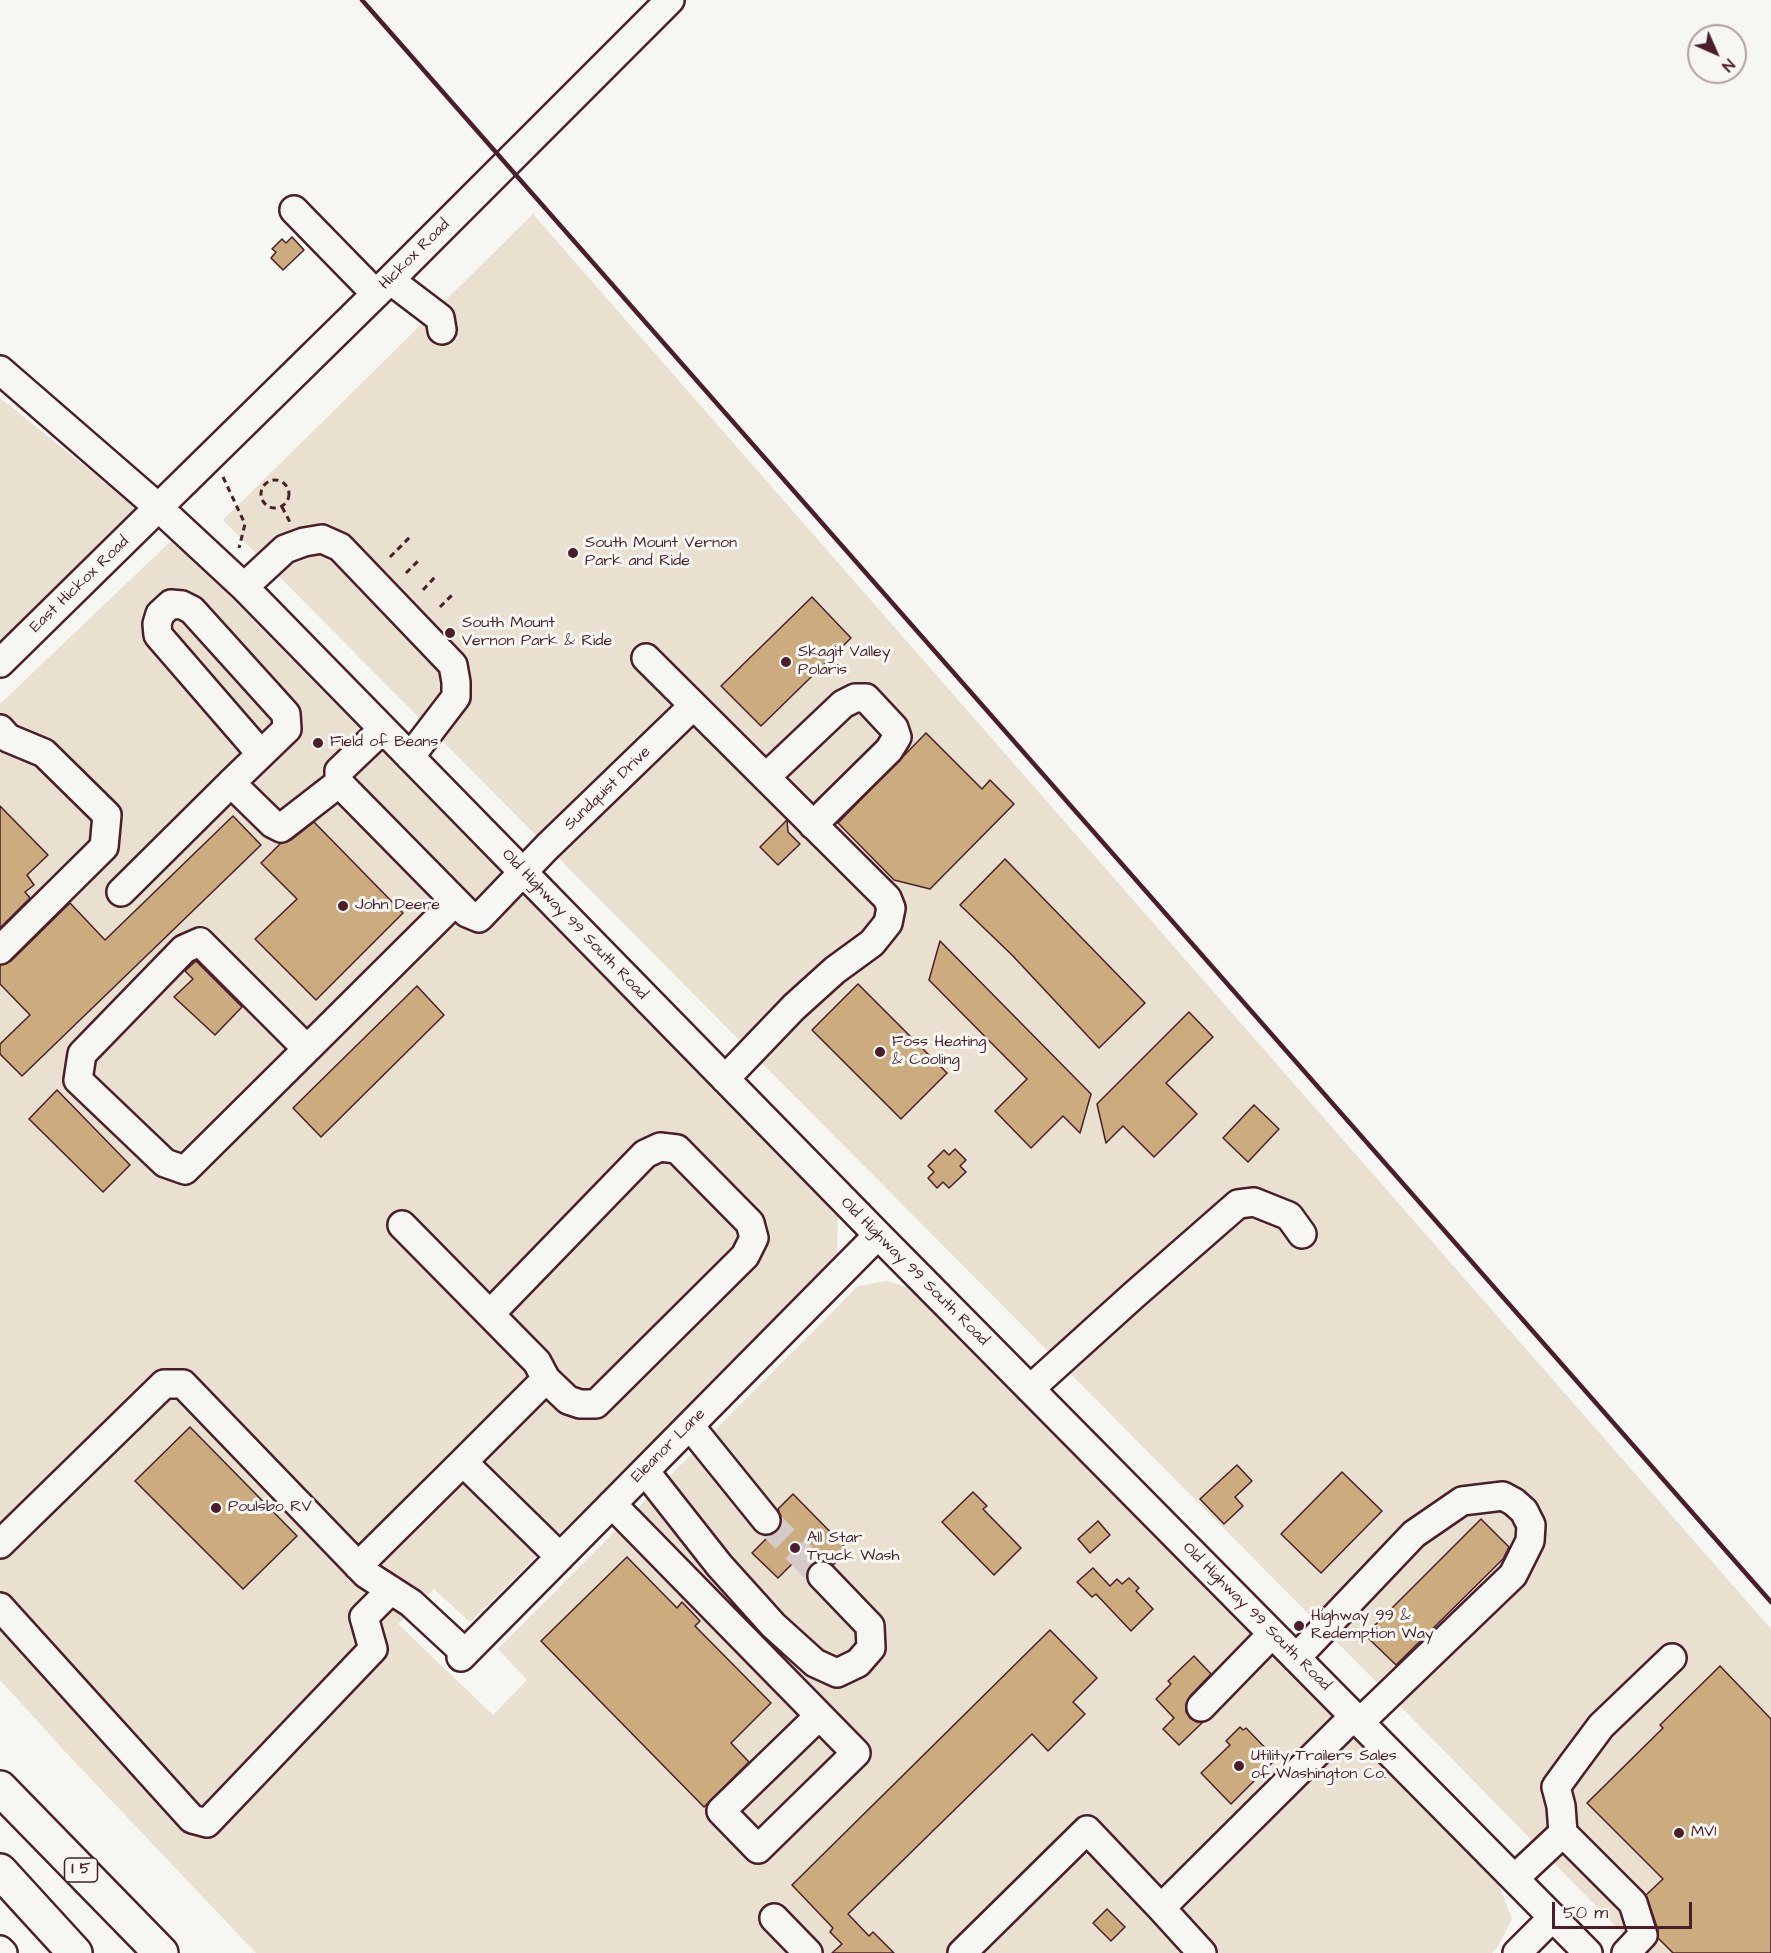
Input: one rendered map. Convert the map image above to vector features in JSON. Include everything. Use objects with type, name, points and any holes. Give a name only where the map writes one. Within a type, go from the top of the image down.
[{"type":"highway","name":"I 5","points":[[0,1788],[161,1953]]},
{"type":"highway","points":[[0,1872],[75,1953]]},
{"type":"street","name":"Hickox Road","points":[[159,508],[670,0]]},
{"type":"street","points":[[294,210],[383,287],[441,318],[442,330]]},
{"type":"street","points":[[6,373],[159,508]]},
{"type":"street","name":"Old Highway 99 South Road","points":[[159,508],[244,587],[878,1235],[1588,1953]]},
{"type":"street","name":"East Hickox Road","points":[[0,663],[159,508]]},
{"type":"street","points":[[244,587],[285,549],[304,542],[322,539],[340,547],[357,564],[453,665],[456,697],[410,757]]},
{"type":"street","points":[[121,892],[287,729],[286,714],[192,610],[182,605],[171,604],[160,614],[157,624],[158,635],[261,754]]},
{"type":"street","points":[[646,658],[887,898],[891,908],[888,923],[872,943],[835,970],[794,1007],[725,1079]]},
{"type":"street","points":[[766,777],[843,704],[855,698],[866,698],[894,728],[897,737],[890,750],[813,825]]},
{"type":"street","name":"Sundquist Drive","points":[[455,902],[467,913],[478,918],[693,706]]},
{"type":"street","points":[[307,1049],[200,942],[184,949],[82,1054],[78,1080],[165,1163],[185,1170],[307,1049],[455,902],[339,783],[339,771],[383,729]]},
{"type":"street","points":[[0,950],[104,847],[107,815],[44,753],[2,737]]},
{"type":"street","points":[[231,783],[280,828],[339,783]]},
{"type":"street","points":[[402,1225],[537,1362],[546,1379],[568,1400],[580,1404],[596,1404],[745,1256],[754,1238],[750,1223],[677,1149],[660,1147],[645,1154],[490,1314]]},
{"type":"street","points":[[1030,1389],[1238,1204],[1254,1202],[1289,1216],[1302,1234]]},
{"type":"street","name":"Eleanor Lane","points":[[391,1590],[411,1603],[463,1655],[878,1235]]},
{"type":"street","points":[[358,1566],[546,1379]]},
{"type":"street","points":[[0,1544],[164,1384],[183,1384],[366,1574],[391,1590],[364,1617],[373,1649],[207,1822],[192,1819],[0,1607]]},
{"type":"street","points":[[690,1426],[766,1520]]},
{"type":"street","points":[[463,1462],[560,1557]]},
{"type":"street","points":[[645,1471],[719,1565],[773,1625],[815,1663],[837,1673],[858,1663],[871,1648],[870,1626],[822,1576]]},
{"type":"street","points":[[1161,1908],[1357,1719],[1513,1575],[1530,1541],[1531,1525],[1524,1511],[1503,1496],[1462,1501],[1414,1534],[1296,1658]]},
{"type":"street","points":[[612,1504],[819,1716],[856,1754],[758,1849],[721,1811],[819,1716]]},
{"type":"street","points":[[1201,1707],[1272,1634]]},
{"type":"street","points":[[1626,1953],[1643,1935],[1633,1903],[1563,1833],[1561,1806],[1556,1787],[1601,1726],[1672,1658]]},
{"type":"street","points":[[962,1953],[1087,1830],[1202,1953]]},
{"type":"street","points":[[1515,1878],[1563,1833]]},
{"type":"street","points":[[1516,1953],[1553,1917]]},
{"type":"street","points":[[774,1918],[808,1953]]},
{"type":"street","points":[[0,1950],[3,1953]]},
{"type":"path","points":[[209,459],[221,472],[245,524],[239,548]]},
{"type":"path","points":[[281,481],[289,490],[290,497],[282,507],[269,508],[264,504],[261,492],[268,482],[281,481]]},
{"type":"path","points":[[282,507],[293,528]]},
{"type":"path","points":[[390,557],[410,537]]},
{"type":"path","points":[[406,573],[418,561]]},
{"type":"path","points":[[423,590],[435,577]]},
{"type":"path","points":[[440,607],[452,595]]},
{"type":"shaded area","points":[[533,214],[1771,1629],[1771,1953],[1642,1953],[1413,1719],[223,520]]},
{"type":"shaded area","points":[[0,398],[142,512],[0,649]]},
{"type":"shaded area","points":[[173,539],[838,1214],[837,1258],[470,1622],[434,1589],[398,1624],[493,1715],[527,1680],[498,1649],[858,1286],[887,1281],[916,1290],[1496,1878],[1512,1919],[1492,1953],[256,1953],[72,1759],[0,1680],[0,704]]},
{"type":"building","points":[[292,237],[304,250],[283,270],[271,258],[276,252],[272,249],[282,239],[286,243]]},
{"type":"building","name":"Skagit Valley Polaris","points":[[812,597],[851,638],[761,726],[721,686]]},
{"type":"building","points":[[926,733],[982,789],[990,780],[1014,804],[930,889],[894,880],[838,823]]},
{"type":"building","points":[[0,806],[48,855],[27,875],[34,885],[25,892],[30,898],[0,928]]},
{"type":"building","points":[[233,816],[261,845],[22,1076],[0,1054],[0,1044],[30,1015],[0,984],[0,965],[11,961],[70,903],[105,940]]},
{"type":"building","points":[[787,820],[788,832],[800,844],[778,865],[760,847]]},
{"type":"building","name":"John Deere","points":[[314,822],[403,913],[316,1000],[255,939],[297,899],[261,863],[281,843],[291,840]]},
{"type":"building","points":[[1005,859],[1145,1003],[1099,1048],[1012,955],[960,905]]},
{"type":"building","points":[[940,941],[1091,1094],[1080,1133],[1063,1116],[1031,1148],[995,1111],[1027,1079],[929,980]]},
{"type":"building","points":[[196,961],[242,1007],[215,1035],[174,997],[193,979],[185,971]]},
{"type":"building","name":"Foss Heating & Cooling","points":[[858,984],[947,1073],[901,1119],[812,1030]]},
{"type":"building","points":[[417,986],[444,1015],[321,1137],[293,1108]]},
{"type":"building","points":[[1189,1012],[1213,1037],[1166,1083],[1197,1114],[1154,1157],[1123,1126],[1106,1143],[1097,1104]]},
{"type":"building","points":[[57,1090],[130,1165],[103,1192],[29,1119]]},
{"type":"building","points":[[1254,1105],[1279,1129],[1248,1162],[1223,1138]]},
{"type":"building","points":[[955,1149],[966,1160],[960,1166],[966,1172],[949,1188],[943,1182],[937,1188],[928,1178],[934,1172],[928,1166],[944,1150],[949,1155]]},
{"type":"building","name":"Poulsbo RV","points":[[190,1427],[297,1536],[243,1589],[135,1481]]},
{"type":"building","points":[[1237,1465],[1252,1481],[1235,1497],[1243,1506],[1224,1524],[1200,1499]]},
{"type":"building","points":[[1342,1472],[1382,1511],[1321,1573],[1281,1534]]},
{"type":"building","points":[[973,1492],[987,1506],[983,1509],[1021,1548],[994,1575],[942,1522]]},
{"type":"building","points":[[793,1494],[848,1550],[833,1565],[826,1561],[812,1564],[807,1571],[807,1576],[793,1563],[778,1578],[752,1553],[768,1537],[766,1535],[775,1533],[780,1526],[781,1517],[778,1509]]},
{"type":"building","points":[[1481,1519],[1509,1547],[1503,1559],[1396,1665],[1365,1635]]},
{"type":"building","points":[[1098,1521],[1110,1535],[1090,1553],[1078,1539]]},
{"type":"building","points":[[627,1557],[677,1608],[682,1602],[700,1621],[695,1626],[771,1703],[731,1743],[749,1762],[704,1807],[541,1641]]},
{"type":"building","points":[[1093,1568],[1110,1586],[1117,1579],[1122,1584],[1129,1578],[1139,1588],[1136,1591],[1153,1609],[1131,1631],[1096,1594],[1092,1597],[1077,1582]]},
{"type":"building","points":[[1050,1630],[1097,1678],[1073,1702],[1085,1714],[1048,1751],[1032,1734],[848,1914],[869,1936],[873,1932],[894,1953],[832,1953],[842,1944],[830,1932],[833,1928],[792,1885]]},
{"type":"building","points":[[1194,1656],[1211,1674],[1190,1696],[1186,1704],[1186,1712],[1190,1718],[1203,1722],[1179,1745],[1163,1729],[1174,1718],[1156,1699],[1171,1684],[1168,1681]]},
{"type":"building","name":"MV1","points":[[1720,1666],[1771,1719],[1771,1953],[1673,1953],[1658,1938],[1658,1930],[1646,1895],[1663,1879],[1587,1803],[1663,1728],[1660,1725]]},
{"type":"building","name":"Utility Trailers Sales of Washington Co.","points":[[1240,1727],[1243,1730],[1246,1728],[1276,1759],[1231,1804],[1201,1773],[1230,1745],[1226,1741]]},
{"type":"building","points":[[1107,1909],[1125,1927],[1111,1941],[1093,1923]]},
{"type":"tunnel","points":[[766,1520],[822,1576]]},
{"type":"railway","points":[[362,0],[1771,1602]]},
{"type":"place","name":"South Mount Vernon Park and Ride","points":[[573,553]]},
{"type":"place","name":"South Mount Vernon Park & Ride","points":[[450,633]]},
{"type":"place","name":"Skagit Valley Polaris","points":[[786,662]]},
{"type":"place","name":"Field of Beans","points":[[318,743]]},
{"type":"place","name":"John Deere","points":[[343,906]]},
{"type":"place","name":"Foss Heating & Cooling","points":[[880,1052]]},
{"type":"place","name":"Poulsbo RV","points":[[216,1508]]},
{"type":"place","name":"All Star Truck Wash","points":[[795,1548]]},
{"type":"place","name":"Highway 99 & Redemption Way","points":[[1299,1626]]},
{"type":"place","name":"Utility Trailers Sales of Washington Co.","points":[[1239,1766]]},
{"type":"place","name":"MV1","points":[[1679,1833]]}]
